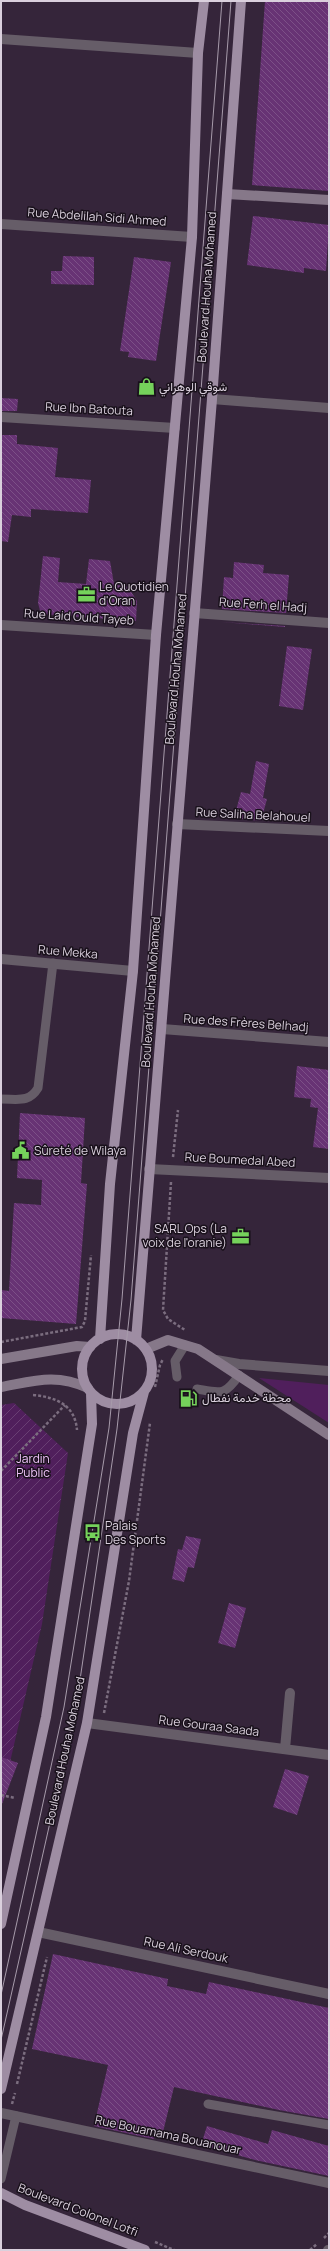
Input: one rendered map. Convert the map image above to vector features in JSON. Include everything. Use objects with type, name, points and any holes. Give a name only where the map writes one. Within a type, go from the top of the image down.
[{"type":"main road","name":"Boulevard Houha Mohamed","points":[[100,1339],[110,1184],[133,972],[156,635],[192,237],[198,53],[204,1]]},
{"type":"main road","name":"Boulevard Houha Mohamed","points":[[136,1340],[149,1168],[162,1029],[176,824],[212,399],[241,1]]},
{"type":"main road","points":[[227,194],[329,200]]},
{"type":"main road","points":[[1,1387],[54,1378],[72,1380],[90,1390],[104,1402],[120,1404],[131,1402],[144,1392],[152,1374],[152,1365],[146,1349],[136,1340],[126,1336],[117,1335],[100,1339],[90,1347],[85,1356],[82,1367],[83,1378],[90,1390]]},
{"type":"main road","points":[[146,1349],[168,1340],[198,1349],[329,1435]]},
{"type":"main road","points":[[1,1359],[77,1346],[90,1347]]},
{"type":"main road","name":"Boulevard Houha Mohamed","points":[[1,1924],[46,1717],[92,1424],[90,1390]]},
{"type":"main road","name":"Boulevard Houha Mohamed","points":[[1,2089],[86,1723],[133,1433],[144,1392]]},
{"type":"main road","name":"Boulevard Colonel Lotfi","points":[[1,2193],[25,2205],[145,2250]]},
{"type":"street","points":[[1,39],[198,53]]},
{"type":"street","name":"Rue Abdelilah Sidi Ahmed","points":[[1,224],[192,237]]},
{"type":"street","points":[[212,399],[329,408]]},
{"type":"street","name":"Rue Ibn Batouta","points":[[1,417],[175,428]]},
{"type":"street","name":"Rue Ferh el Hadj","points":[[194,613],[329,623]]},
{"type":"street","name":"Rue Laid Ould Tayeb","points":[[1,625],[156,635]]},
{"type":"street","name":"Rue Saliha Belahouel","points":[[176,824],[329,831]]},
{"type":"street","name":"Rue Mekka","points":[[1,959],[133,972]]},
{"type":"street","name":"Rue des Frères Belhadj","points":[[162,1029],[329,1042]]},
{"type":"street","name":"Rue Boumedal Abed","points":[[149,1168],[329,1178]]},
{"type":"street","points":[[216,1360],[239,1364],[329,1371]]},
{"type":"street","points":[[285,1749],[290,1693]]},
{"type":"street","name":"Rue Gouraa Saada","points":[[86,1723],[329,1755]]},
{"type":"street","name":"Rue Ali Serdouk","points":[[38,1932],[329,1994]]},
{"type":"street","name":"Rue Bouamama Bouanouar","points":[[1,2112],[329,2183]]},
{"type":"lane","points":[[1,1099],[26,1099],[33,1096],[38,1088],[53,963]]},
{"type":"lane","points":[[177,1377],[175,1361],[185,1345]]},
{"type":"lane","points":[[197,1389],[223,1392],[229,1390],[239,1375]]},
{"type":"lane","points":[[208,2104],[329,2125]]},
{"type":"lane","points":[[1,2179],[16,2116]]},
{"type":"path","points":[[178,1110],[172,1170],[163,1310],[168,1319],[186,1331]]},
{"type":"path","points":[[1,1342],[82,1326],[85,1322],[86,1310]]},
{"type":"path","points":[[155,1390],[160,1365],[164,1358]]},
{"type":"path","points":[[26,1395],[50,1398],[66,1405],[72,1411],[75,1418],[77,1434]]},
{"type":"path","points":[[1,1472],[66,1405]]},
{"type":"path","points":[[101,1725],[129,1581],[150,1421]]},
{"type":"path","points":[[1,1794],[15,1798]]},
{"type":"green space","points":[[259,1378],[329,1385],[329,1423]]},
{"type":"green space","name":"Jardin Public","points":[[14,1403],[68,1453],[42,1624],[1,1801],[1,1405]]},
{"type":"building","points":[[265,1],[329,1],[329,191],[252,185]]},
{"type":"building","points":[[253,216],[329,225],[326,271],[304,268],[304,273],[247,265]]},
{"type":"building","points":[[63,256],[94,257],[94,285],[51,284],[51,271],[62,271]]},
{"type":"building","points":[[134,257],[171,262],[156,361],[128,357],[129,352],[120,351]]},
{"type":"building","points":[[1,398],[18,399],[17,411],[1,411]]},
{"type":"building","points":[[1,435],[17,435],[17,444],[58,448],[55,477],[91,480],[88,513],[31,509],[31,517],[12,515],[8,542],[1,541]]},
{"type":"building","name":"Le Quotidien d'Oran","points":[[43,556],[60,558],[58,582],[86,584],[89,559],[110,561],[114,584],[128,587],[137,601],[136,621],[41,614],[38,603]]},
{"type":"building","points":[[234,562],[264,565],[263,573],[289,575],[286,613],[222,609],[224,577],[233,578]]},
{"type":"building","points":[[221,622],[285,626],[285,627]]},
{"type":"building","points":[[287,646],[312,649],[303,710],[279,706]]},
{"type":"building","points":[[256,761],[269,764],[263,798],[267,799],[261,821],[234,818],[241,792],[250,794]]},
{"type":"building","points":[[297,1066],[329,1070],[329,1149],[313,1147],[318,1108],[310,1107],[311,1099],[294,1097]]},
{"type":"building","points":[[20,1113],[85,1118],[81,1183],[87,1184],[76,1324],[1,1318],[1,1290],[9,1291],[14,1203],[41,1205],[42,1180],[17,1178]]},
{"type":"building","points":[[186,1536],[201,1539],[194,1568],[188,1567],[184,1582],[172,1579],[178,1549],[182,1550]]},
{"type":"building","points":[[229,1603],[246,1608],[235,1648],[218,1643]]},
{"type":"building","points":[[1,1757],[18,1763],[2,1804],[1,1804]]},
{"type":"building","points":[[285,1769],[309,1776],[297,1815],[273,1807]]},
{"type":"building","points":[[53,1954],[168,1979],[167,1986],[206,1994],[209,1982],[329,2008],[329,2119],[279,2110],[174,2087],[163,2132],[157,2130],[154,2139],[94,2126],[108,2065],[32,2049]]},
{"type":"building","points":[[207,2126],[268,2144],[272,2130],[329,2146],[329,2176],[255,2160],[201,2145]]},
{"type":"tram line","points":[[1,1995],[64,1707],[109,1428],[122,1299],[222,1]]},
{"type":"tram line","points":[[1,2040],[76,1707],[117,1429],[131,1300],[231,1]]},
{"type":"place","name":"شوقي الوهراني","points":[[146,387]]},
{"type":"place","name":"Le Quotidien d'Oran","points":[[86,594]]},
{"type":"place","name":"Sûreté de Wilaya","points":[[21,1151]]},
{"type":"place","name":"SARL Ops (La voix de l'oranie)","points":[[240,1236]]},
{"type":"place","name":"محطة خدمة نفطال","points":[[189,1398]]},
{"type":"place","name":"Palais Des Sports","points":[[92,1533]]}]
